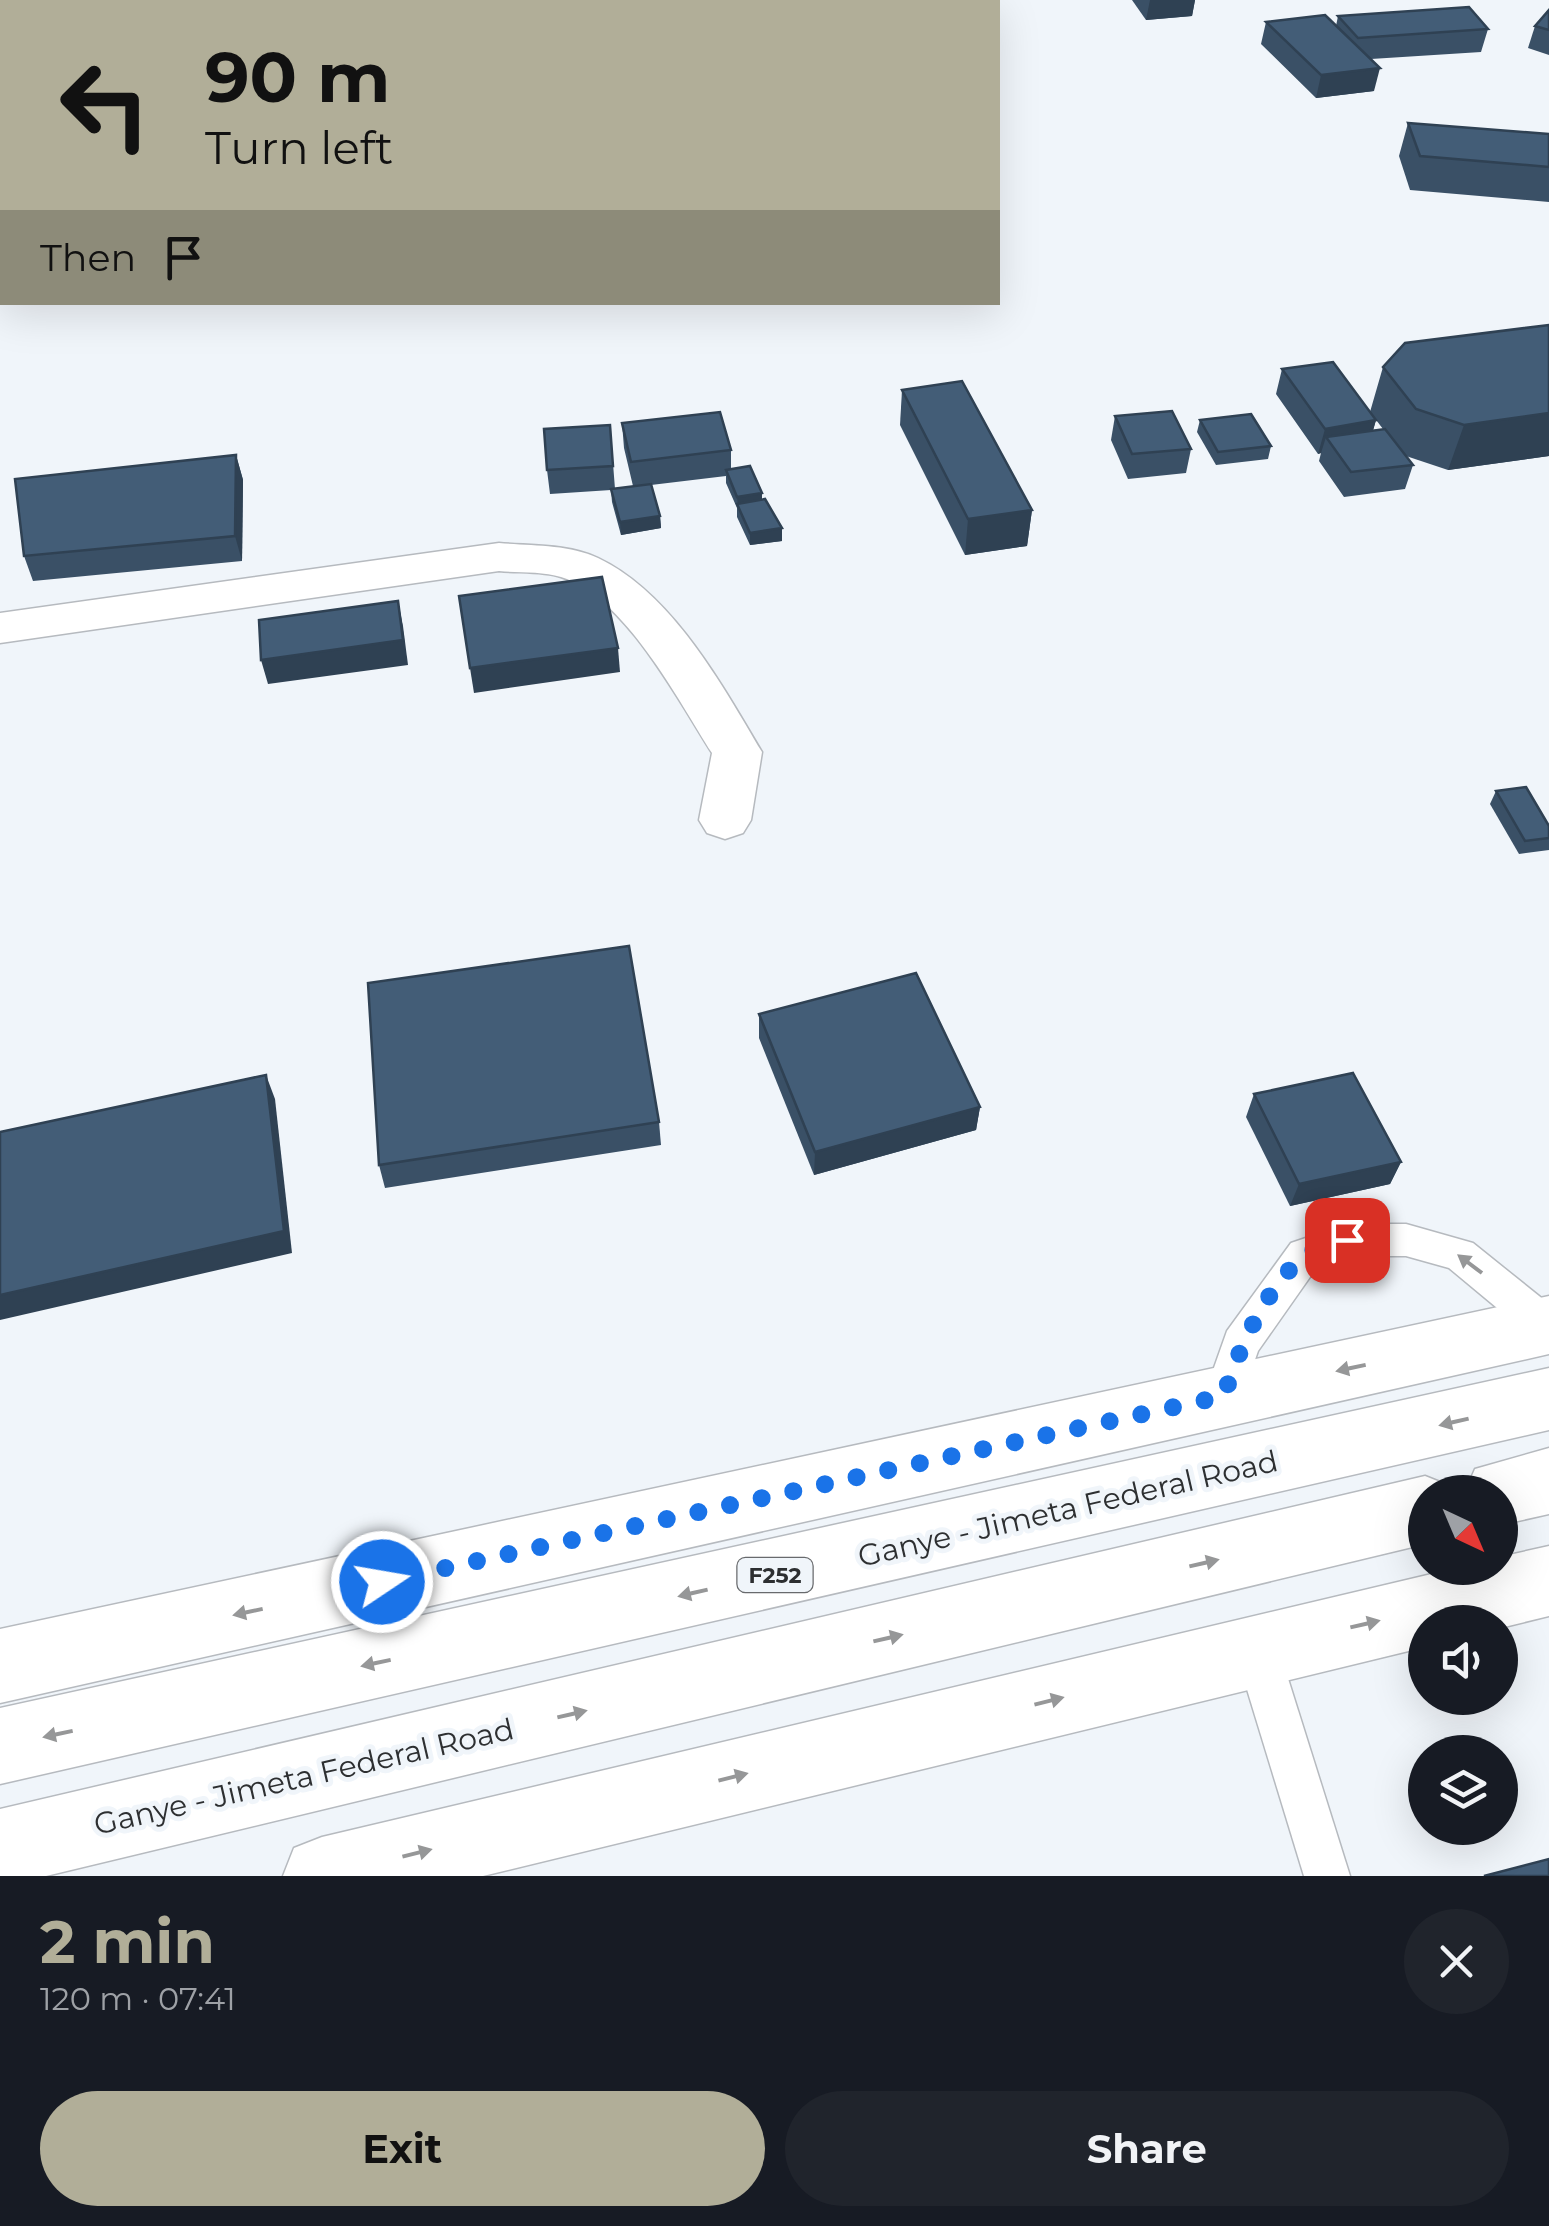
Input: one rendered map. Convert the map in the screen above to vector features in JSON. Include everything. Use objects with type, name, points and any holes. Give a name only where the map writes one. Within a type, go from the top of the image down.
[{"type":"street","points":[[0,628],[499,557],[581,568],[618,592],[662,643],[737,752],[724,820]]},
{"type":"street","points":[[0,1666],[1548,1325]]},
{"type":"street","name":"Ganye - Jimeta Federal Road","points":[[0,1746],[1549,1400]]},
{"type":"street","points":[[1518,1487],[1549,1480]]},
{"type":"street","name":"Ganye - Jimeta Federal Road","points":[[0,1848],[1408,1514]]},
{"type":"street","points":[[322,1876],[1549,1581]]},
{"type":"lane","points":[[1224,1396],[1241,1343],[1292,1270],[1304,1255],[1347,1240],[1406,1240],[1460,1255],[1548,1325]]},
{"type":"lane","points":[[1258,1650],[1326,1876]]},
{"type":"building","points":[[1469,7],[1488,29],[1358,38],[1338,16]]},
{"type":"building","points":[[1549,10],[1549,30],[1535,26]]},
{"type":"building","points":[[1325,15],[1380,68],[1321,75],[1266,22]]},
{"type":"building","points":[[1408,123],[1549,134],[1549,167],[1420,156]]},
{"type":"building","points":[[1549,325],[1549,413],[1464,425],[1416,409],[1383,367],[1405,343]]},
{"type":"building","points":[[1333,362],[1376,420],[1325,429],[1282,369]]},
{"type":"building","points":[[962,381],[1032,510],[968,519],[902,390]]},
{"type":"building","points":[[1172,411],[1191,449],[1132,454],[1115,416]]},
{"type":"building","points":[[720,412],[731,450],[631,462],[622,423]]},
{"type":"building","points":[[1251,414],[1271,446],[1218,452],[1200,420]]},
{"type":"building","points":[[610,425],[613,466],[547,470],[544,429]]},
{"type":"building","points":[[1385,429],[1413,465],[1351,472],[1326,437]]},
{"type":"building","points":[[236,455],[235,536],[24,556],[15,479]]},
{"type":"building","points":[[750,466],[762,493],[737,497],[726,470]]},
{"type":"building","points":[[651,484],[660,516],[620,522],[611,489]]},
{"type":"building","points":[[765,499],[782,528],[750,533],[737,504]]},
{"type":"building","points":[[602,577],[618,648],[470,668],[459,596]]},
{"type":"building","points":[[398,601],[403,640],[261,660],[259,620]]},
{"type":"building","points":[[1526,787],[1549,826],[1549,838],[1525,841],[1496,791]]},
{"type":"building","points":[[629,946],[659,1122],[379,1165],[368,983]]},
{"type":"building","points":[[916,973],[980,1107],[815,1152],[759,1014]]},
{"type":"building","points":[[1353,1073],[1401,1162],[1299,1184],[1254,1094]]},
{"type":"building","points":[[266,1075],[284,1231],[0,1295],[0,1132]]},
{"type":"building","points":[[1549,1859],[1549,1876],[1484,1876]]},
{"type":"route","points":[[382,1582],[1224,1396],[1241,1343],[1304,1255],[1347,1240]]}]
